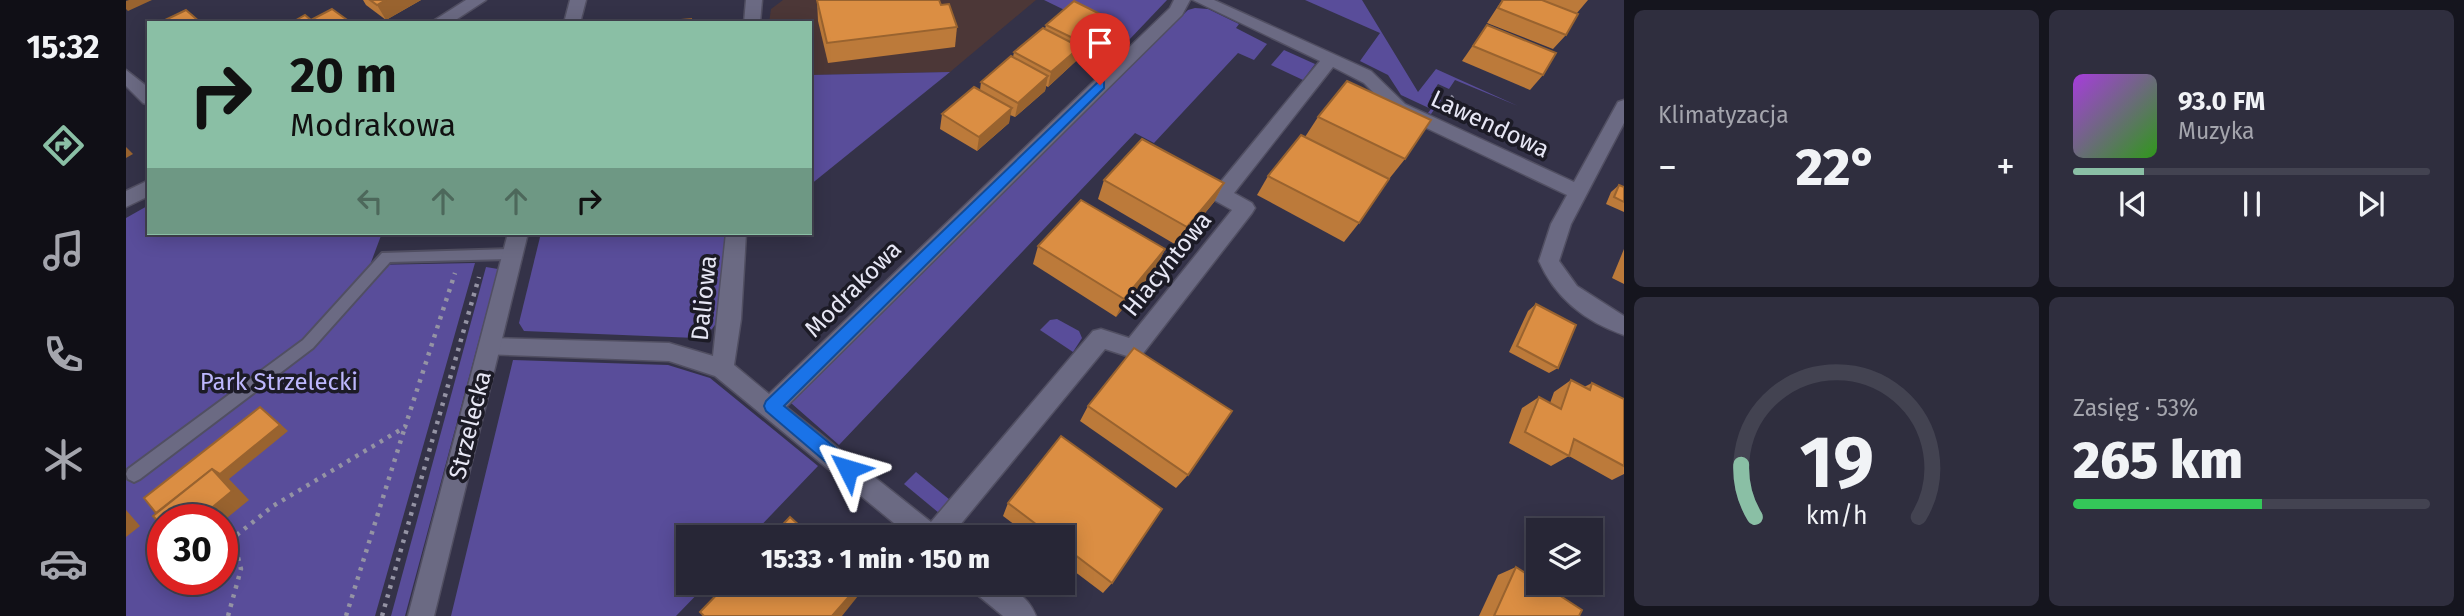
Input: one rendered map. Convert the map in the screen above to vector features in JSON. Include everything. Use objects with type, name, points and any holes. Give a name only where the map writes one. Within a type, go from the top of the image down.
[{"type":"street","points":[[441,21],[478,0]]},
{"type":"street","points":[[573,21],[578,0]]},
{"type":"street","points":[[752,21],[754,0]]},
{"type":"street","name":"Modrakowa","points":[[772,406],[1176,10],[1182,0]]},
{"type":"street","name":"Lawendowa","points":[[1201,0],[1374,80],[1384,99],[1399,108],[1578,192]]},
{"type":"street","name":"Hiacyntowa","points":[[942,525],[1101,338],[1133,349],[1245,208],[1221,195],[1331,59]]},
{"type":"street","points":[[126,76],[147,97]]},
{"type":"street","points":[[1624,106],[1578,192],[1552,247],[1549,261],[1552,271],[1572,296],[1624,326]]},
{"type":"street","points":[[126,200],[147,188]]},
{"type":"street","name":"Daliowa","points":[[722,369],[736,235]]},
{"type":"street","name":"Strzelecka","points":[[421,616],[515,243]]},
{"type":"street","points":[[490,347],[669,352],[722,369],[772,406],[917,525]]},
{"type":"street","points":[[998,595],[1023,616]]},
{"type":"lane","points":[[134,474],[308,344],[387,257],[486,254],[515,243]]},
{"type":"path","points":[[382,616],[486,254]]},
{"type":"path","points":[[346,616],[460,256]]},
{"type":"path","points":[[228,616],[241,578],[243,560],[233,538],[273,506],[405,427]]},
{"type":"shaded area","points":[[783,0],[1036,0],[950,72],[812,75],[812,21],[769,21],[771,9]]},
{"type":"green space","points":[[1044,0],[1167,0],[1128,41]]},
{"type":"green space","points":[[1305,0],[1362,0],[1418,92],[1436,69],[1518,106],[1455,80],[1449,89],[1438,84],[1431,95],[1441,100],[1431,114],[1428,113],[1431,109],[1401,95],[1388,75],[1360,61],[1380,33]]},
{"type":"green space","points":[[1208,9],[1239,24],[1236,28],[1267,44],[1254,60],[1238,53],[1154,143],[1135,133],[839,445],[791,403],[1188,10]]},
{"type":"green space","points":[[1284,50],[1315,64],[1303,80],[1271,65]]},
{"type":"green space","points":[[950,72],[812,183],[812,75]]},
{"type":"green space","name":"Park Strzelecki","points":[[147,206],[147,235],[381,235],[370,265],[475,263],[375,616],[126,616],[126,218]]},
{"type":"green space","points":[[541,235],[730,235],[720,318],[712,329],[696,338],[524,331],[519,323]]},
{"type":"green space","points":[[486,267],[498,269],[405,616],[391,616]]},
{"type":"green space","points":[[1057,319],[1079,331],[1082,338],[1073,352],[1040,330],[1050,320]]},
{"type":"green space","points":[[513,360],[668,365],[710,378],[818,466],[761,525],[676,525],[676,595],[696,595],[676,616],[451,616]]},
{"type":"green space","points":[[916,472],[950,500],[939,513],[904,484]]},
{"type":"building","points":[[370,0],[386,0],[377,5]]},
{"type":"building","points":[[817,0],[939,0],[941,5],[949,4],[957,27],[827,43]]},
{"type":"building","points":[[1503,0],[1542,0],[1578,14],[1566,35],[1498,8]]},
{"type":"building","points":[[1074,1],[1110,19],[1083,43],[1046,25]]},
{"type":"building","points":[[332,9],[349,21],[294,21],[305,15],[311,20]]},
{"type":"building","points":[[186,10],[199,21],[163,21]]},
{"type":"building","points":[[1487,25],[1556,53],[1543,75],[1473,46]]},
{"type":"building","points":[[1043,28],[1080,47],[1051,72],[1014,52]]},
{"type":"building","points":[[1011,56],[1048,76],[1018,103],[981,82]]},
{"type":"building","points":[[1347,81],[1431,120],[1405,159],[1318,117]]},
{"type":"building","points":[[974,87],[1012,108],[979,137],[942,114]]},
{"type":"building","points":[[1301,135],[1389,179],[1359,223],[1268,176]]},
{"type":"building","points":[[1142,139],[1224,183],[1187,227],[1104,180]]},
{"type":"building","points":[[1619,185],[1624,187],[1624,202],[1614,197]]},
{"type":"building","points":[[1081,200],[1165,249],[1124,299],[1038,246]]},
{"type":"building","points":[[1536,304],[1576,325],[1558,368],[1517,346]]},
{"type":"building","points":[[1134,348],[1232,411],[1188,475],[1088,406]]},
{"type":"building","points":[[1571,380],[1590,390],[1592,383],[1624,399],[1624,466],[1574,439],[1569,456],[1525,432],[1539,397],[1561,409]]},
{"type":"building","points":[[260,407],[280,425],[220,474],[212,469],[167,504],[149,504],[144,498]]},
{"type":"building","points":[[1061,436],[1162,509],[1112,583],[1075,555],[1075,525],[1037,525],[1008,503]]},
{"type":"building","points":[[212,469],[232,491],[216,504],[168,504]]},
{"type":"building","points":[[790,517],[799,525],[782,525]]},
{"type":"building","points":[[1516,567],[1526,574],[1526,595],[1559,595],[1582,610],[1579,616],[1494,616]]},
{"type":"building","points":[[716,595],[850,595],[832,616],[704,616],[700,612]]},
{"type":"route","points":[[848,469],[772,406],[1100,85]]}]
